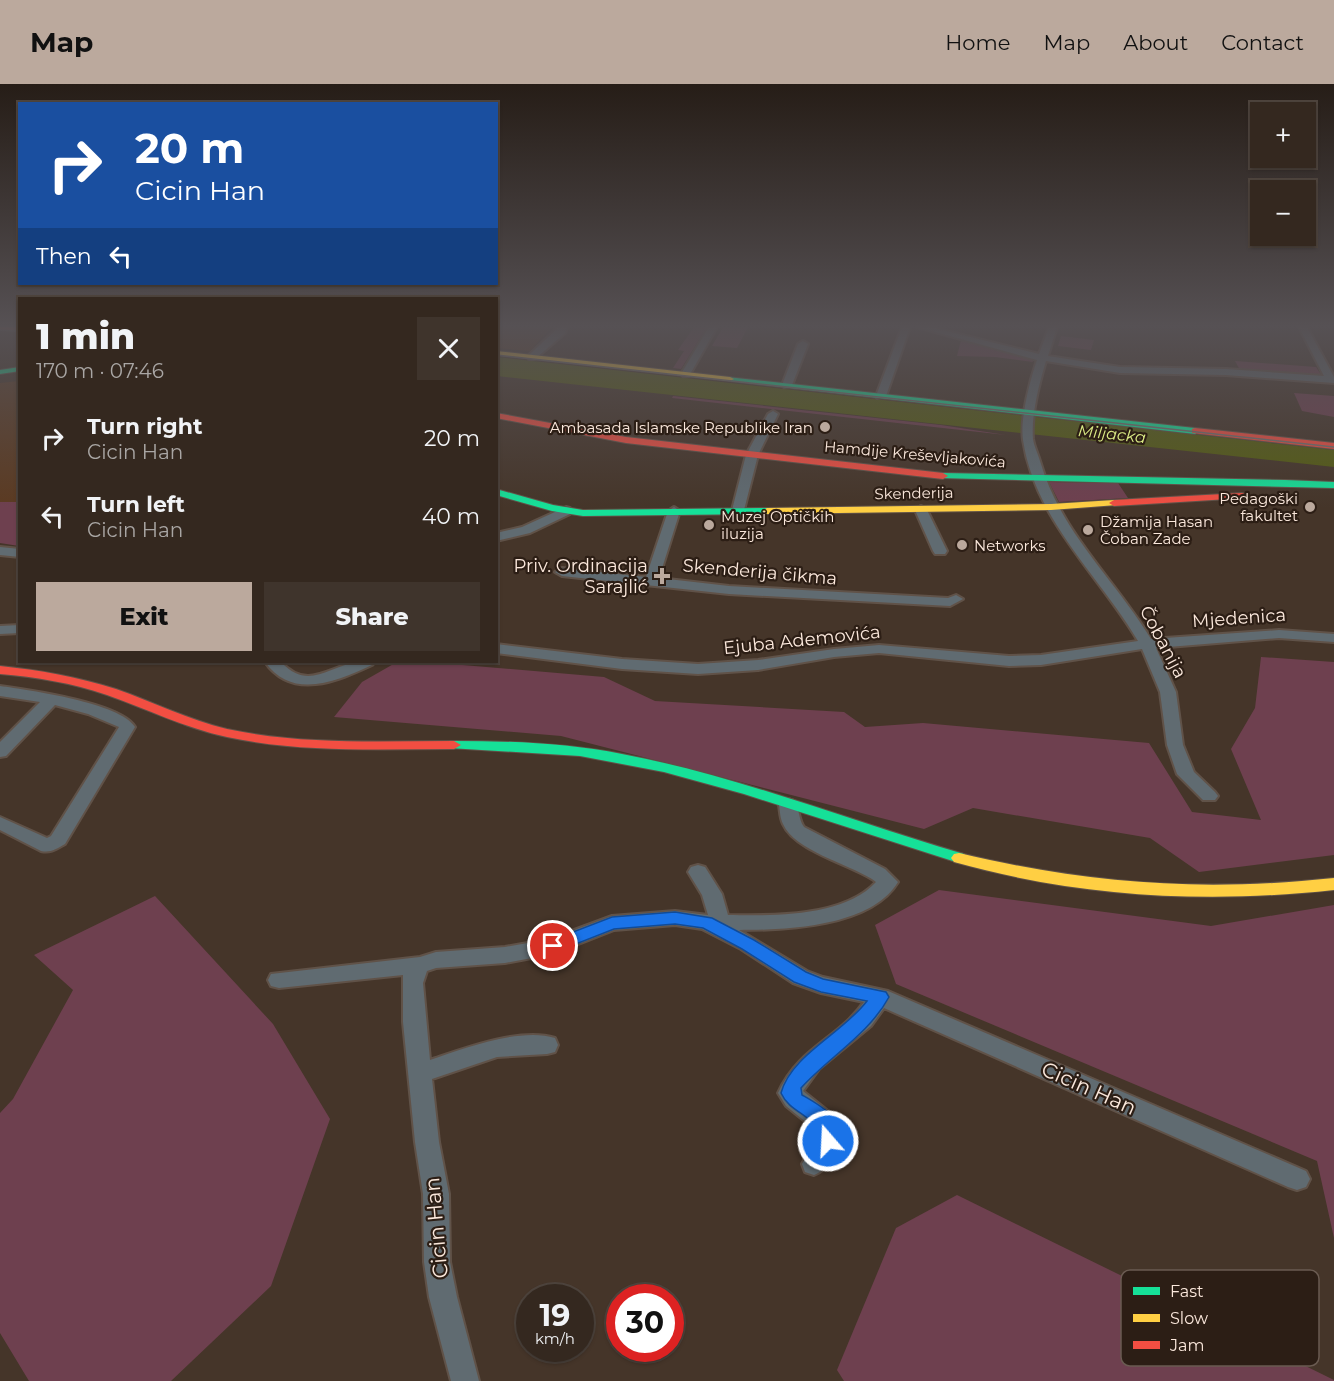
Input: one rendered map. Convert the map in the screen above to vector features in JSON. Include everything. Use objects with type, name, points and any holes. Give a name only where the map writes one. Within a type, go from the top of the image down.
[{"type":"main road","points":[[809,388],[1030,415],[1334,446]]},
{"type":"main road","name":"Hamdije Kreševljakovića","points":[[498,415],[616,438],[932,474],[1040,479],[1264,481],[1334,485]]},
{"type":"main road","name":"Skenderija","points":[[498,493],[566,511],[601,513],[1051,507],[1334,491]]},
{"type":"main road","points":[[0,670],[27,672],[63,679],[111,692],[192,724],[253,738],[299,744],[517,745],[560,749],[650,764],[937,852],[1026,874],[1138,889],[1190,892],[1251,892],[1334,884]]},
{"type":"street","points":[[881,396],[884,388]]},
{"type":"street","name":"Čobanija","points":[[1036,388],[1028,436],[1040,479],[1051,507],[1063,528],[1132,619],[1147,644],[1168,692],[1176,745],[1186,774],[1209,796]]},
{"type":"street","points":[[738,510],[752,454],[773,414]]},
{"type":"street","points":[[921,510],[940,551]]},
{"type":"street","points":[[498,537],[526,530],[566,511]]},
{"type":"street","points":[[652,580],[674,511]]},
{"type":"street","points":[[0,551],[18,553]]},
{"type":"street","name":"Skenderija čikma","points":[[562,572],[729,590],[950,602],[956,599]]},
{"type":"street","points":[[0,630],[18,629]]},
{"type":"street","name":"Mjedenica","points":[[1147,644],[1279,634],[1334,638]]},
{"type":"street","name":"Ejuba Ademovića","points":[[498,648],[622,664],[698,669],[758,666],[834,653],[879,649],[979,660],[1041,660],[1147,644]]},
{"type":"street","points":[[274,663],[278,670],[293,679],[312,681],[343,673],[365,663]]},
{"type":"street","points":[[2,692],[27,672]]},
{"type":"street","points":[[0,823],[40,844],[48,846],[57,840],[127,727],[124,722],[112,717],[52,699],[2,692]]},
{"type":"street","points":[[0,752],[52,699]]},
{"type":"street","points":[[698,872],[712,894],[713,922],[794,922],[838,912],[884,889],[888,882],[879,872],[831,851],[792,826],[788,805]]},
{"type":"street","name":"Cicin Han","points":[[279,980],[420,965],[436,960],[505,955],[553,946],[612,923],[675,918],[713,922],[800,977],[821,985],[880,997],[1297,1179]]},
{"type":"street","name":"Cicin Han","points":[[420,965],[414,973],[412,983],[427,1142],[436,1194],[437,1262],[443,1297],[465,1381]]},
{"type":"street","points":[[814,1164],[828,1141],[829,1129],[821,1117],[796,1101],[790,1093],[793,1084],[810,1064],[863,1019],[880,997]]},
{"type":"street","points":[[420,1073],[497,1048],[547,1045]]},
{"type":"shaded area","points":[[0,388],[18,388],[18,502],[0,502]]},
{"type":"shaded area","points":[[1294,393],[1334,396],[1334,417],[1302,411]]},
{"type":"shaded area","points":[[673,396],[941,425],[1006,435],[672,398]]},
{"type":"shaded area","points":[[1049,482],[1118,483],[1128,498],[1059,502]]},
{"type":"shaded area","points":[[0,502],[18,502],[18,546],[0,543]]},
{"type":"shaded area","points":[[1261,657],[1334,662],[1334,855],[1199,872],[1150,838],[973,808],[924,829],[561,736],[334,717],[362,682],[395,663],[439,663],[604,677],[655,701],[844,712],[865,727],[923,723],[1149,743],[1192,812],[1261,820],[1231,749],[1255,708]]},
{"type":"shaded area","points":[[939,890],[1211,926],[1334,905],[1334,1238],[1317,1161],[896,984],[875,925]]},
{"type":"shaded area","points":[[155,896],[273,1024],[330,1119],[271,1286],[171,1381],[29,1381],[0,1333],[0,1113],[13,1099],[73,990],[34,955]]},
{"type":"shaded area","points":[[957,1195],[1121,1275],[1121,1366],[1305,1366],[1334,1381],[844,1381],[837,1370],[896,1228]]},
{"type":"water","name":"Miljacka","points":[[603,388],[772,388],[1334,450],[1334,467]]},
{"type":"tram line","points":[[792,388],[1334,447]]},
{"type":"traffic: fast","points":[[806,388],[1195,431]]},
{"type":"traffic: fast","points":[[943,476],[1334,485]]},
{"type":"traffic: fast","points":[[498,493],[552,508],[583,513],[767,511]]},
{"type":"traffic: fast","points":[[454,745],[559,749],[665,767],[749,791],[959,858]]},
{"type":"traffic: slow","points":[[767,511],[1051,507],[1114,503]]},
{"type":"traffic: slow","points":[[959,858],[1052,878],[1145,890],[1239,892],[1334,884]]},
{"type":"traffic: jam","points":[[498,415],[626,440],[943,476]]},
{"type":"traffic: jam","points":[[1195,431],[1334,446]]},
{"type":"traffic: jam","points":[[1114,503],[1242,496]]},
{"type":"traffic: jam","points":[[0,670],[42,675],[84,684],[198,725],[255,738],[340,745],[454,745]]},
{"type":"place","name":"Ambasada Islamske Republike Iran","points":[[825,427]]},
{"type":"place","name":"Pedagoški fakultet","points":[[1310,507]]},
{"type":"place","name":"Muzej Optičkih iluzija","points":[[709,525]]},
{"type":"place","name":"Džamija Hasan Čoban Zade","points":[[1088,530]]},
{"type":"place","name":"Networks","points":[[962,545]]},
{"type":"place","name":"Priv. Ordinacija Sarajlić","points":[[662,576]]},
{"type":"route","points":[[553,946],[612,923],[675,918],[706,922],[748,944],[800,977],[821,985],[880,997],[863,1019],[810,1064],[793,1084],[790,1093],[796,1101],[821,1117],[829,1129],[828,1141]]}]
